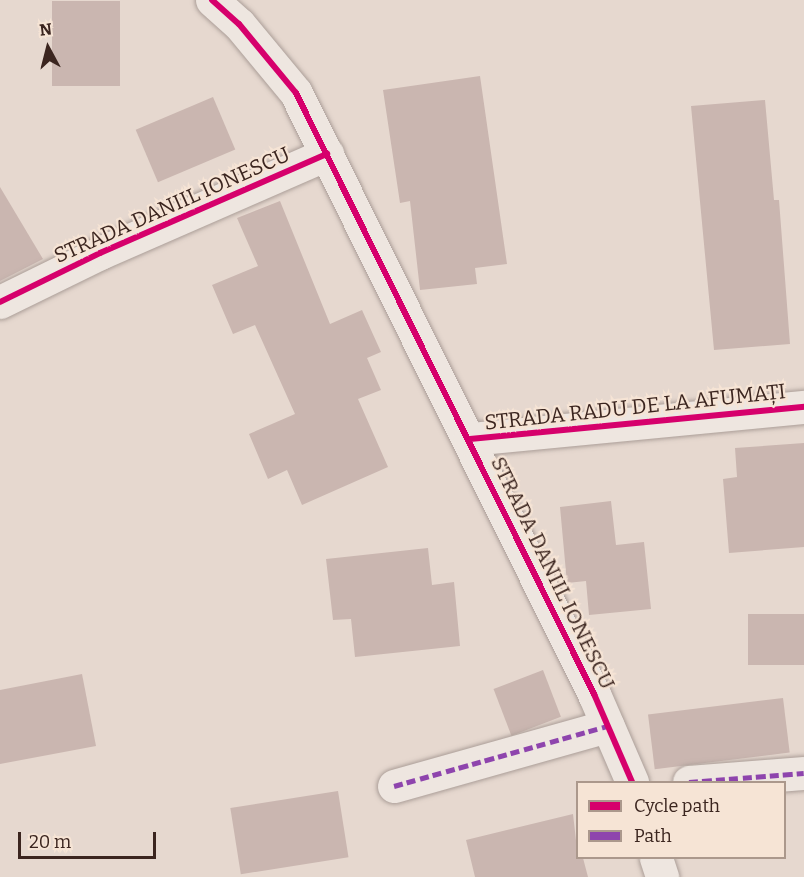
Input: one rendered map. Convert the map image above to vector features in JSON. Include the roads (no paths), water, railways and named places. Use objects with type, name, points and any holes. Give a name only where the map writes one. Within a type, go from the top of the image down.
[{"type":"street","name":"STRADA DANIIL IONESCU","points":[[212,0],[239,24],[296,93],[470,440],[608,726],[631,781]]},
{"type":"street","name":"STRADA DANIIL IONESCU","points":[[0,302],[100,253],[327,154]]},
{"type":"street","name":"STRADA RADU DE LA AFUMAȚI","points":[[470,440],[804,407]]},
{"type":"street","points":[[394,786],[608,726]]},
{"type":"street","points":[[712,781],[804,773]]},
{"type":"street","points":[[656,859],[662,877]]}]
